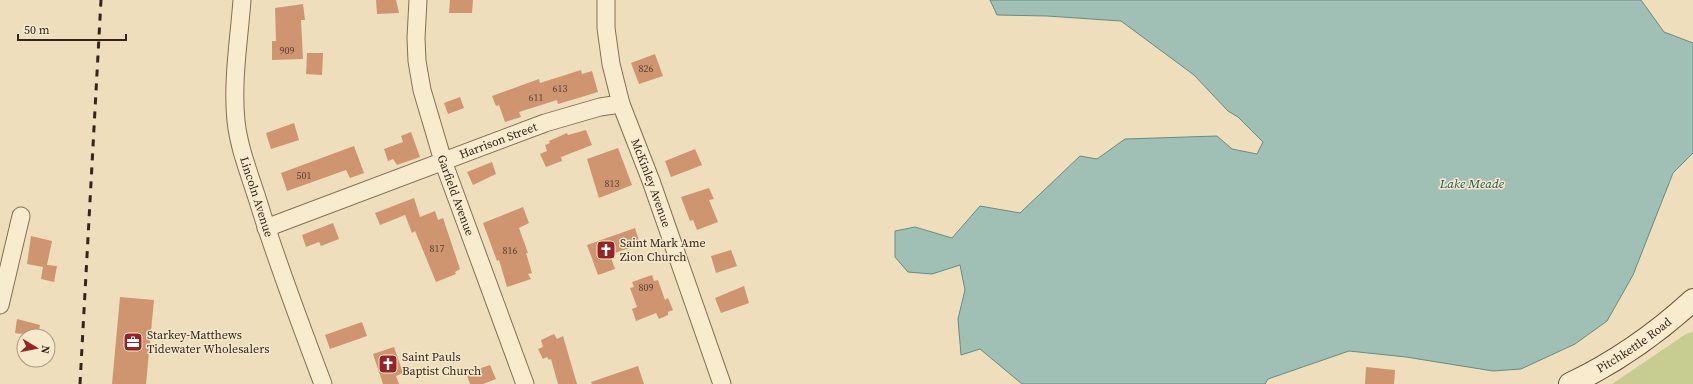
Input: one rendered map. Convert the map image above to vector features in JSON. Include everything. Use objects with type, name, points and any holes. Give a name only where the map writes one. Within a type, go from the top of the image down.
[{"type":"main road","name":"Pitchkettle Road","points":[[1570,384],[1617,357],[1657,330],[1693,300]]},
{"type":"street","name":"Lincoln Avenue","points":[[242,0],[235,95],[236,122],[242,148],[266,228],[323,384]]},
{"type":"street","name":"Garfield Avenue","points":[[418,0],[417,54],[422,90],[443,161],[525,384]]},
{"type":"street","name":"McKinley Avenue","points":[[606,0],[606,28],[611,64],[621,104],[651,181],[722,384]]},
{"type":"street","name":"Harrison Street","points":[[266,228],[545,123],[600,107],[621,104]]},
{"type":"street","points":[[0,304],[21,216]]},
{"type":"green space","points":[[1693,332],[1693,384],[1612,384],[1686,334]]},
{"type":"water","name":"Lake Meade","points":[[990,0],[1641,0],[1664,32],[1693,43],[1693,153],[1673,173],[1633,275],[1607,321],[1575,344],[1521,369],[1493,371],[1406,357],[1349,351],[1268,379],[1265,384],[1022,384],[980,349],[961,355],[958,319],[965,290],[960,265],[932,274],[908,272],[895,257],[895,231],[915,227],[952,238],[980,206],[1020,213],[1080,156],[1097,159],[1125,139],[1217,136],[1232,149],[1257,154],[1263,142],[1238,117],[1228,111],[1194,75],[1121,21],[1047,16],[997,15]]},
{"type":"building","points":[[376,0],[396,0],[399,13],[377,14]]},
{"type":"building","points":[[450,0],[473,0],[472,13],[449,13]]},
{"type":"building","points":[[303,4],[305,20],[301,20],[303,59],[272,60],[272,41],[276,41],[275,8]]},
{"type":"building","points":[[307,53],[323,53],[322,75],[306,74]]},
{"type":"building","points":[[655,54],[663,76],[639,84],[631,63]]},
{"type":"building","points":[[581,70],[582,74],[592,71],[598,92],[558,104],[557,100],[519,112],[521,117],[505,122],[499,105],[496,106],[492,96],[539,79],[540,83]]},
{"type":"building","points":[[460,97],[464,108],[448,114],[444,103]]},
{"type":"building","points":[[294,123],[299,140],[271,149],[266,133]]},
{"type":"building","points":[[586,130],[592,145],[561,157],[562,161],[546,167],[540,154],[547,151],[545,145],[550,143],[549,141],[567,133],[568,135]]},
{"type":"building","points":[[411,132],[420,157],[397,165],[393,159],[388,161],[384,149],[403,142],[401,136]]},
{"type":"building","points":[[354,146],[364,173],[350,178],[346,170],[287,191],[281,173]]},
{"type":"building","points":[[618,148],[632,185],[599,198],[587,159]]},
{"type":"building","points":[[695,149],[702,165],[671,177],[665,161]]},
{"type":"building","points":[[492,162],[496,174],[473,185],[467,172]]},
{"type":"building","points":[[709,188],[714,199],[709,200],[718,222],[697,230],[693,220],[690,221],[681,197]]},
{"type":"building","points":[[414,198],[420,217],[435,211],[438,220],[443,218],[460,269],[455,272],[456,274],[436,282],[415,231],[412,233],[405,215],[380,225],[375,213]]},
{"type":"building","points":[[523,207],[529,223],[519,228],[528,253],[526,253],[532,273],[528,274],[531,279],[507,287],[499,260],[497,261],[483,223]]},
{"type":"building","points":[[333,223],[339,239],[321,246],[319,242],[306,247],[302,235]]},
{"type":"building","name":"Saint Mark Ame Zion Church","points":[[635,228],[640,244],[610,255],[615,269],[598,275],[587,245]]},
{"type":"building","points":[[31,236],[52,241],[47,265],[57,266],[54,282],[41,279],[43,267],[27,264]]},
{"type":"building","points":[[731,250],[737,266],[716,273],[711,256]]},
{"type":"building","points":[[652,275],[654,281],[658,280],[665,300],[668,298],[673,310],[668,312],[668,315],[659,319],[656,313],[636,321],[632,309],[637,307],[630,288],[634,287],[632,282]]},
{"type":"building","points":[[744,286],[749,303],[721,313],[715,298]]},
{"type":"building","name":"Starkey-Matthews Tidewater Wholesalers","points":[[120,297],[154,300],[146,384],[112,384]]},
{"type":"building","points":[[17,319],[40,325],[39,328],[16,328],[15,333]]},
{"type":"building","points":[[362,322],[367,336],[330,349],[325,335]]},
{"type":"building","points":[[554,334],[557,339],[563,336],[577,384],[558,384],[551,359],[549,360],[547,357],[543,359],[538,349],[543,347],[541,340]]},
{"type":"building","name":"Saint Pauls Baptist Church","points":[[394,347],[403,373],[396,376],[399,384],[383,384],[373,354]]},
{"type":"building","points":[[490,365],[496,379],[483,384],[470,384],[466,373]]},
{"type":"building","points":[[638,366],[644,384],[592,384],[591,382]]},
{"type":"building","points":[[1366,367],[1395,370],[1394,384],[1365,384]]},
{"type":"railway","points":[[80,384],[101,0]]},
{"type":"place","name":"Saint Mark Ame Zion Church","points":[[606,250]]},
{"type":"place","name":"Starkey-Matthews Tidewater Wholesalers","points":[[133,342]]},
{"type":"place","name":"Saint Pauls Baptist Church","points":[[388,364]]}]
